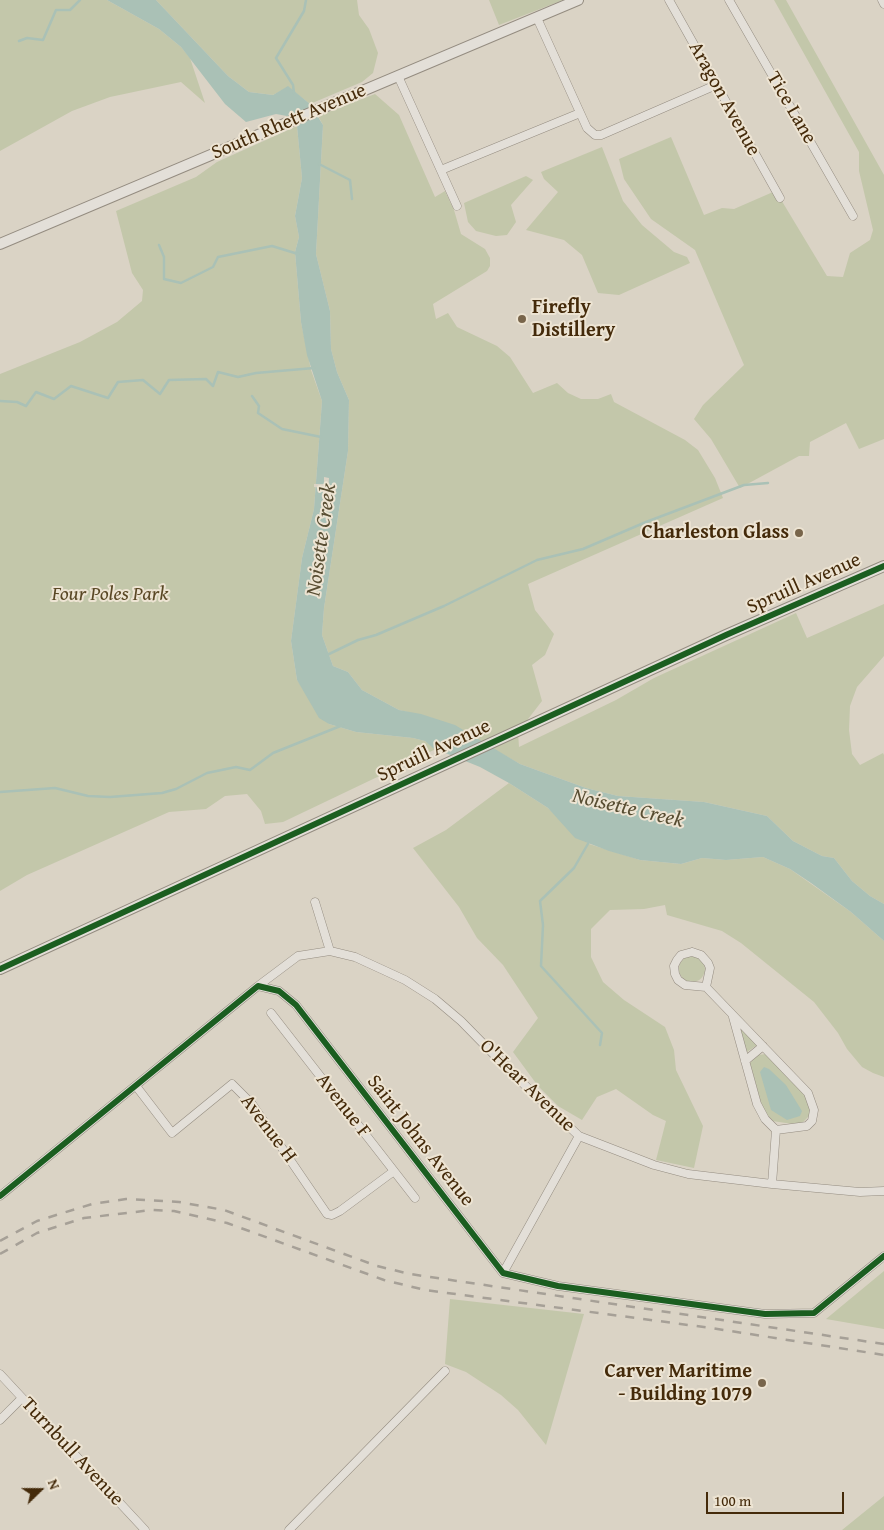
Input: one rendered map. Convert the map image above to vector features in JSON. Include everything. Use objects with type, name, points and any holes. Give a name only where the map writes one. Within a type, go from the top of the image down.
[{"type":"street","name":"South Rhett Avenue","points":[[0,244],[578,0]]},
{"type":"street","name":"Aragon Avenue","points":[[669,0],[780,198]]},
{"type":"street","name":"Tice Lane","points":[[729,0],[853,216]]},
{"type":"street","points":[[882,0],[884,4]]},
{"type":"street","points":[[537,18],[590,133],[601,135],[716,85]]},
{"type":"street","points":[[398,76],[457,206]]},
{"type":"street","points":[[440,170],[580,113]]},
{"type":"street","name":"Spruill Avenue","points":[[0,968],[884,566]]},
{"type":"street","points":[[315,902],[330,951]]},
{"type":"street","name":"O'Hear Avenue","points":[[258,986],[298,956],[313,952],[330,951],[371,963],[405,980],[435,999],[462,1022],[513,1074],[579,1136],[654,1165],[688,1174],[860,1192],[884,1191]]},
{"type":"street","points":[[706,988],[710,968],[705,958],[701,954],[692,952],[681,955],[674,966],[678,980],[685,985],[706,988],[808,1093],[814,1110],[812,1121],[807,1126],[776,1130]]},
{"type":"street","points":[[0,1196],[258,986]]},
{"type":"street","name":"Saint Johns Avenue","points":[[258,986],[279,991],[296,1005],[503,1273]]},
{"type":"street","name":"Avenue F","points":[[271,1013],[414,1198]]},
{"type":"street","points":[[733,1017],[757,1104],[765,1119],[776,1130],[772,1184]]},
{"type":"street","points":[[745,1061],[763,1046]]},
{"type":"street","name":"Avenue H","points":[[136,1086],[172,1133],[232,1084],[252,1104],[327,1214],[332,1215],[340,1211],[394,1171]]},
{"type":"street","points":[[579,1136],[503,1273],[558,1286],[765,1314],[814,1312],[884,1256]]},
{"type":"street","points":[[289,1530],[445,1371]]},
{"type":"street","name":"Turnbull Avenue","points":[[0,1374],[145,1530]]},
{"type":"street","points":[[0,1420],[22,1398]]},
{"type":"green space","points":[[0,0],[107,0],[159,29],[181,47],[190,58],[205,103],[181,82],[110,97],[72,111],[0,151]]},
{"type":"green space","points":[[156,0],[357,0],[359,15],[369,29],[378,53],[373,73],[362,82],[310,104],[288,87],[273,95],[249,92],[228,76]]},
{"type":"green space","points":[[489,0],[563,0],[499,25]]},
{"type":"green space","points":[[774,0],[786,0],[884,175],[884,439],[859,449],[846,423],[810,442],[809,456],[799,456],[740,488],[711,439],[694,419],[703,405],[744,365],[695,250],[651,219],[624,179],[619,159],[671,137],[704,215],[722,208],[734,209],[773,192],[780,198],[827,276],[843,277],[850,253],[870,240],[873,230],[859,171],[859,152]]},
{"type":"green space","points":[[375,94],[399,115],[435,197],[445,191],[454,210],[461,234],[485,249],[490,258],[490,266],[487,271],[433,304],[436,319],[448,313],[457,327],[497,346],[510,357],[533,393],[557,383],[568,393],[581,399],[598,399],[611,394],[614,402],[685,440],[698,450],[715,478],[723,498],[528,584],[535,610],[554,634],[545,655],[532,665],[542,701],[518,732],[519,747],[616,700],[654,678],[796,613],[807,638],[884,604],[884,656],[857,687],[850,706],[849,730],[852,754],[860,765],[883,753],[884,755],[884,904],[870,896],[852,881],[834,858],[822,856],[793,841],[767,816],[704,802],[618,796],[586,788],[520,764],[432,718],[399,710],[362,690],[348,672],[333,666],[322,635],[324,608],[348,451],[349,400],[337,372],[331,349],[330,311],[316,254],[323,125],[318,116]]},
{"type":"green space","name":"Four Poles Park","points":[[297,126],[302,178],[295,216],[299,237],[295,252],[301,322],[311,370],[322,401],[314,509],[302,558],[291,641],[297,680],[329,724],[356,732],[413,738],[425,741],[436,749],[283,822],[265,824],[261,811],[247,794],[225,796],[206,809],[169,812],[27,875],[0,891],[0,374],[80,342],[117,322],[142,301],[143,290],[132,273],[116,211],[196,177],[217,162]]},
{"type":"green space","points":[[602,147],[623,201],[642,225],[674,252],[687,257],[690,263],[619,295],[598,293],[582,255],[564,240],[526,230],[558,192],[544,179],[541,172]]},
{"type":"green space","points":[[526,176],[533,180],[511,205],[516,222],[507,235],[496,236],[476,231],[468,222],[464,203]]},
{"type":"green space","points":[[509,783],[548,808],[589,844],[640,860],[681,864],[702,858],[726,860],[763,857],[790,869],[851,912],[884,941],[884,1077],[862,1067],[814,1002],[741,943],[722,931],[667,915],[665,905],[644,909],[610,910],[591,929],[591,957],[603,982],[624,1000],[665,1027],[674,1050],[676,1070],[703,1126],[694,1168],[656,1160],[666,1121],[653,1115],[616,1089],[597,1097],[582,1120],[558,1106],[538,1086],[513,1052],[538,1018],[503,965],[477,938],[459,907],[413,848],[446,830]]},
{"type":"green space","points":[[692,956],[701,960],[705,969],[701,978],[692,982],[683,978],[679,969],[683,960]]},
{"type":"green space","points":[[740,1028],[757,1045],[747,1052],[746,1051]]},
{"type":"green space","points":[[766,1054],[806,1097],[810,1107],[810,1115],[800,1125],[772,1121],[762,1107],[750,1063],[758,1055]]},
{"type":"green space","points":[[884,1271],[884,1329],[826,1319]]},
{"type":"green space","points":[[450,1299],[584,1314],[546,1445],[518,1410],[501,1395],[466,1372],[445,1364]]},
{"type":"green space","points":[[884,1496],[884,1530],[842,1530]]},
{"type":"water","name":"Noisette Creek","points":[[107,0],[156,0],[228,76],[249,92],[273,95],[288,86],[310,104],[323,125],[316,254],[330,311],[331,349],[337,372],[349,400],[348,451],[324,608],[322,635],[333,666],[348,672],[362,690],[399,710],[421,714],[455,725],[520,764],[586,788],[618,796],[704,802],[767,816],[793,841],[822,856],[834,858],[852,881],[870,896],[884,904],[884,941],[851,912],[811,883],[790,869],[763,857],[726,860],[702,858],[681,864],[640,860],[609,851],[575,838],[548,808],[509,783],[480,767],[433,748],[425,741],[356,732],[329,724],[319,718],[297,680],[291,641],[302,558],[314,509],[322,401],[307,355],[301,322],[295,252],[299,237],[295,216],[302,178],[297,126],[287,116],[276,114],[246,122],[225,104],[181,47],[159,29]]},
{"type":"water","points":[[764,1067],[769,1069],[786,1085],[802,1111],[800,1116],[787,1120],[771,1110],[760,1072]]},
{"type":"pier","points":[[324,477],[329,478],[328,496],[323,495],[323,488],[314,487],[314,484],[324,484]]},
{"type":"waterway","points":[[19,41],[27,38],[43,40],[56,10],[70,10],[80,0]]},
{"type":"waterway","points":[[294,93],[293,85],[276,58],[304,11],[306,0]]},
{"type":"waterway","points":[[319,164],[350,180],[352,199]]},
{"type":"waterway","points":[[159,245],[164,257],[164,279],[181,283],[213,267],[218,257],[272,246],[298,254]]},
{"type":"waterway","points":[[0,401],[17,402],[26,406],[36,392],[54,399],[71,386],[108,398],[118,382],[143,380],[160,394],[169,380],[206,379],[213,386],[218,372],[238,377],[256,373],[314,368]]},
{"type":"waterway","points":[[252,396],[259,406],[258,413],[282,429],[321,437]]},
{"type":"waterway","points":[[327,655],[358,640],[376,635],[444,606],[537,560],[583,549],[646,522],[744,485],[768,483]]},
{"type":"waterway","points":[[0,792],[55,788],[88,796],[110,797],[162,793],[176,789],[207,773],[236,767],[250,770],[273,753],[343,725]]},
{"type":"waterway","points":[[589,842],[574,868],[540,901],[543,925],[541,966],[602,1033],[600,1045]]},
{"type":"railway","points":[[0,1241],[37,1221],[92,1204],[126,1199],[179,1202],[224,1210],[377,1266],[410,1274],[884,1344]]},
{"type":"railway","points":[[0,1254],[37,1233],[84,1218],[152,1210],[174,1211],[227,1223],[384,1280],[425,1290],[711,1328],[884,1355]]},
{"type":"cycle path","points":[[0,969],[726,635],[884,566]]},
{"type":"cycle path","points":[[0,1196],[258,986],[279,991],[296,1005],[503,1273],[558,1286],[765,1314],[814,1313],[884,1256]]},
{"type":"place","name":"Firefly Distillery","points":[[522,319]]},
{"type":"place","name":"Charleston Glass","points":[[799,533]]},
{"type":"place","name":"Carver Maritime - Building 1079","points":[[762,1383]]}]
